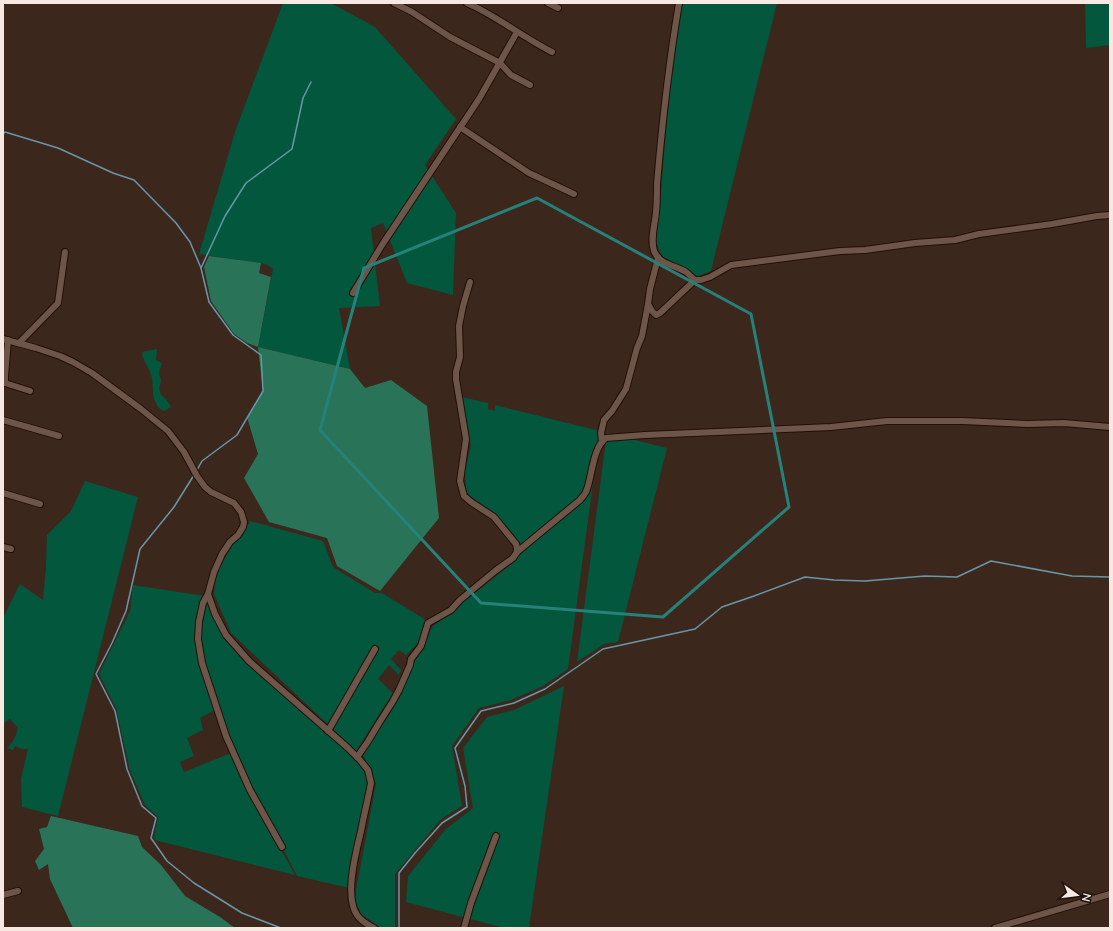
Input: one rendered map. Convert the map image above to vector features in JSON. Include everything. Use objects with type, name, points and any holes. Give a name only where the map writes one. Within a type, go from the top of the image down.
[{"type":"street","points":[[394,3],[412,12],[450,37],[500,63],[512,75],[530,85]]},
{"type":"street","points":[[467,3],[494,17],[516,32],[552,52]]},
{"type":"street","points":[[548,3],[558,8]]},
{"type":"street","points":[[679,3],[670,57],[657,185],[656,213],[653,228],[653,242],[654,251],[658,258],[663,262],[686,272],[695,280],[710,277],[731,265],[840,251],[865,250],[915,243],[955,240],[979,234],[1110,215]]},
{"type":"street","points":[[353,293],[382,245],[479,99],[516,32]]},
{"type":"street","points":[[460,127],[529,173],[574,194]]},
{"type":"street","points":[[19,343],[59,302],[65,252]]},
{"type":"street","points":[[602,442],[601,433],[604,420],[626,389],[636,348],[642,336],[650,289],[658,258]]},
{"type":"street","points":[[648,304],[656,315],[660,313],[695,280]]},
{"type":"street","points":[[357,757],[399,690],[410,665],[411,659],[422,643],[428,623],[451,610],[460,600],[513,558],[517,548],[516,544],[494,517],[464,496],[460,481],[466,439],[456,372],[460,357],[459,326],[470,282]]},
{"type":"street","points":[[30,391],[5,383],[5,340],[60,356],[74,362],[92,373],[168,431],[184,452],[195,473],[208,490],[234,503],[241,512],[244,522],[241,532],[230,542],[220,558],[214,572],[208,594],[203,603],[199,622],[198,639],[202,663],[226,736],[250,790],[282,847]]},
{"type":"street","points":[[3,420],[59,436]]},
{"type":"street","points":[[516,552],[585,495],[593,464],[602,442],[606,438],[831,427],[887,422],[962,421],[1028,424],[1064,423],[1110,427]]},
{"type":"street","points":[[3,493],[40,504]]},
{"type":"street","points":[[3,547],[11,550]]},
{"type":"street","points":[[208,594],[215,614],[226,635],[249,661],[357,757],[368,770],[372,782],[353,866],[351,882],[352,903],[356,914],[361,920],[374,928]]},
{"type":"street","points":[[328,731],[375,649]]},
{"type":"street","points":[[464,928],[471,903],[496,836]]},
{"type":"street","points":[[3,895],[18,891]]},
{"type":"street","points":[[995,928],[1110,894]]},
{"type":"highlighted area","points":[[537,198],[751,314],[789,507],[663,617],[481,603],[320,430],[364,268]]},
{"type":"green space","points":[[283,3],[331,3],[375,27],[456,119],[425,165],[456,213],[453,295],[407,283],[383,223],[371,228],[380,306],[339,308],[350,369],[258,347],[273,269],[266,264],[199,254],[235,132]]},
{"type":"green space","points":[[681,3],[777,3],[711,271],[696,277],[687,269],[662,257],[655,239],[659,215],[672,58]]},
{"type":"green space","points":[[1085,3],[1110,3],[1110,45],[1086,48]]},
{"type":"green space","points":[[209,256],[261,263],[259,273],[271,277],[258,347],[247,343],[234,334],[211,301],[204,267]]},
{"type":"green space","points":[[258,347],[350,369],[365,388],[391,380],[427,406],[439,518],[380,591],[337,566],[327,538],[269,522],[244,478],[258,454],[247,417],[263,391]]},
{"type":"green space","points":[[157,349],[156,360],[162,363],[159,372],[161,381],[159,388],[161,395],[166,399],[171,407],[164,411],[158,407],[155,401],[151,376],[142,352]]},
{"type":"green space","points":[[461,397],[488,403],[488,409],[495,411],[495,405],[600,431],[568,669],[543,686],[511,700],[479,708],[452,746],[462,806],[440,820],[395,874],[395,927],[381,928],[361,914],[356,902],[356,890],[376,784],[363,755],[402,691],[411,662],[422,651],[432,627],[514,562],[522,549],[498,516],[466,493],[465,472],[471,445]]},
{"type":"green space","points":[[607,433],[667,448],[618,642],[604,644],[577,662]]},
{"type":"green space","points":[[85,481],[138,497],[58,816],[22,807],[21,779],[28,749],[22,749],[15,746],[13,750],[7,748],[14,739],[18,728],[10,719],[4,723],[3,727],[3,618],[20,584],[43,600],[47,535],[71,511]]},
{"type":"green space","points":[[250,521],[323,541],[333,567],[375,593],[382,593],[426,620],[418,643],[406,655],[399,650],[391,659],[401,670],[399,675],[389,665],[378,679],[393,693],[356,751],[231,633],[214,594],[216,575],[233,544],[241,538]]},
{"type":"green space","points":[[133,585],[205,596],[195,641],[215,710],[200,718],[203,730],[187,738],[194,756],[180,762],[184,772],[231,753],[248,791],[295,875],[155,840],[154,837],[158,817],[145,805],[130,770],[116,708],[99,674],[130,611]]},
{"type":"green space","points":[[208,599],[224,636],[360,763],[365,772],[369,782],[349,888],[297,876],[252,788],[228,732],[205,662],[201,638],[202,623]]},
{"type":"green space","points":[[564,686],[529,928],[504,928],[406,902],[408,876],[446,829],[473,808],[463,748],[487,717],[514,710]]},
{"type":"green space","points":[[51,816],[138,836],[142,847],[161,865],[185,896],[235,928],[73,928],[50,879],[48,864],[39,870],[35,861],[44,849],[39,829],[47,827]]},
{"type":"waterway","points":[[3,134],[5,132],[58,148],[113,173],[134,180],[176,223],[190,242],[201,268],[225,216],[246,183],[292,149],[303,98],[311,82]]},
{"type":"waterway","points":[[197,470],[202,461],[237,435],[263,391],[261,355],[233,335],[209,302],[201,268]]},
{"type":"waterway","points":[[194,475],[174,507],[140,549],[126,611],[96,674],[115,711],[127,769],[142,806],[156,818],[151,838],[167,861],[194,883],[242,913],[281,928]]},
{"type":"waterway","points":[[399,928],[399,873],[442,823],[467,807],[465,786],[455,748],[481,711],[514,703],[545,689],[603,649],[695,629],[722,607],[805,577],[865,581],[925,576],[957,577],[991,561],[1072,576],[1110,577]]}]
